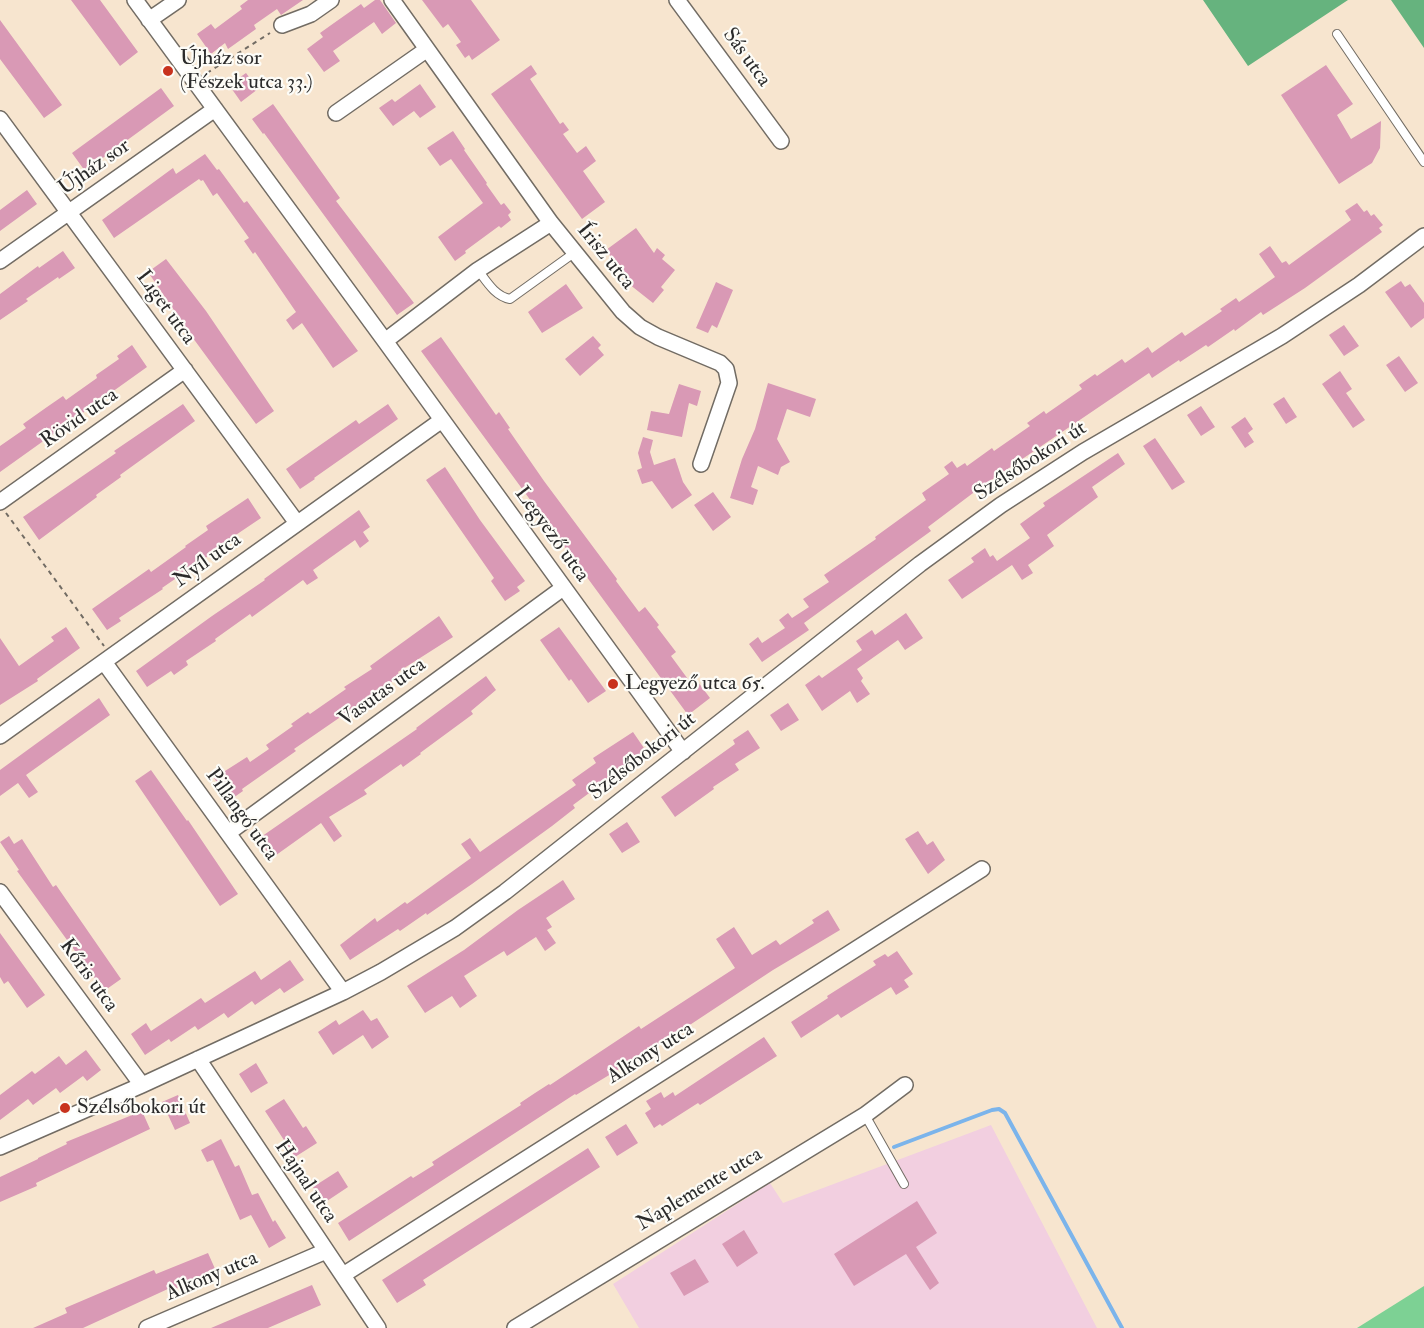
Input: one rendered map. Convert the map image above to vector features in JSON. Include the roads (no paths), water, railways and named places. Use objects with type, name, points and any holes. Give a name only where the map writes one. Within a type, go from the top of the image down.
[{"type":"street","name":"Legyező utca","points":[[135,0],[683,752]]},
{"type":"street","points":[[149,20],[178,0]]},
{"type":"street","points":[[282,25],[311,14],[331,0]]},
{"type":"street","name":"Írisz utca","points":[[392,0],[551,223],[623,312],[640,327],[658,337],[720,363],[726,369],[729,383],[701,464]]},
{"type":"street","name":"Sás utca","points":[[677,0],[781,141]]},
{"type":"street","points":[[336,113],[426,50]]},
{"type":"street","name":"Újház sor","points":[[0,261],[214,110]]},
{"type":"street","name":"Liget utca","points":[[0,118],[297,522]]},
{"type":"street","points":[[385,341],[478,270],[551,223]]},
{"type":"street","name":"Szélsőbokori út","points":[[0,1147],[142,1085],[343,992],[455,928],[505,892],[920,564],[1001,506],[1083,452],[1282,336],[1359,285],[1424,236]]},
{"type":"street","name":"Rövid utca","points":[[0,504],[185,370]]},
{"type":"street","name":"Nyíl utca","points":[[0,736],[442,420]]},
{"type":"street","name":"Vasutas utca","points":[[228,833],[563,588]]},
{"type":"street","name":"Pillangó utca","points":[[104,662],[343,992]]},
{"type":"street","name":"Alkony utca","points":[[343,1275],[982,869]]},
{"type":"street","name":"Kőris utca","points":[[0,892],[142,1085]]},
{"type":"street","name":"Hajnal utca","points":[[198,1059],[378,1328]]},
{"type":"street","name":"Naplemente utca","points":[[514,1328],[864,1115],[905,1085]]},
{"type":"street","name":"Alkony utca","points":[[147,1328],[326,1251]]},
{"type":"lane","points":[[1337,34],[1424,162]]},
{"type":"lane","points":[[478,270],[494,291],[503,298],[510,299],[574,253]]},
{"type":"lane","points":[[864,1115],[904,1184]]},
{"type":"waterway","points":[[894,1147],[992,1110],[999,1109],[1005,1113],[1122,1328]]},
{"type":"place","name":"Újház sor (Fészek utca 33.)","points":[[168,71]]},
{"type":"place","name":"Legyező utca 65.","points":[[613,684]]},
{"type":"place","name":"Szélsőbokori út","points":[[65,1108]]}]
